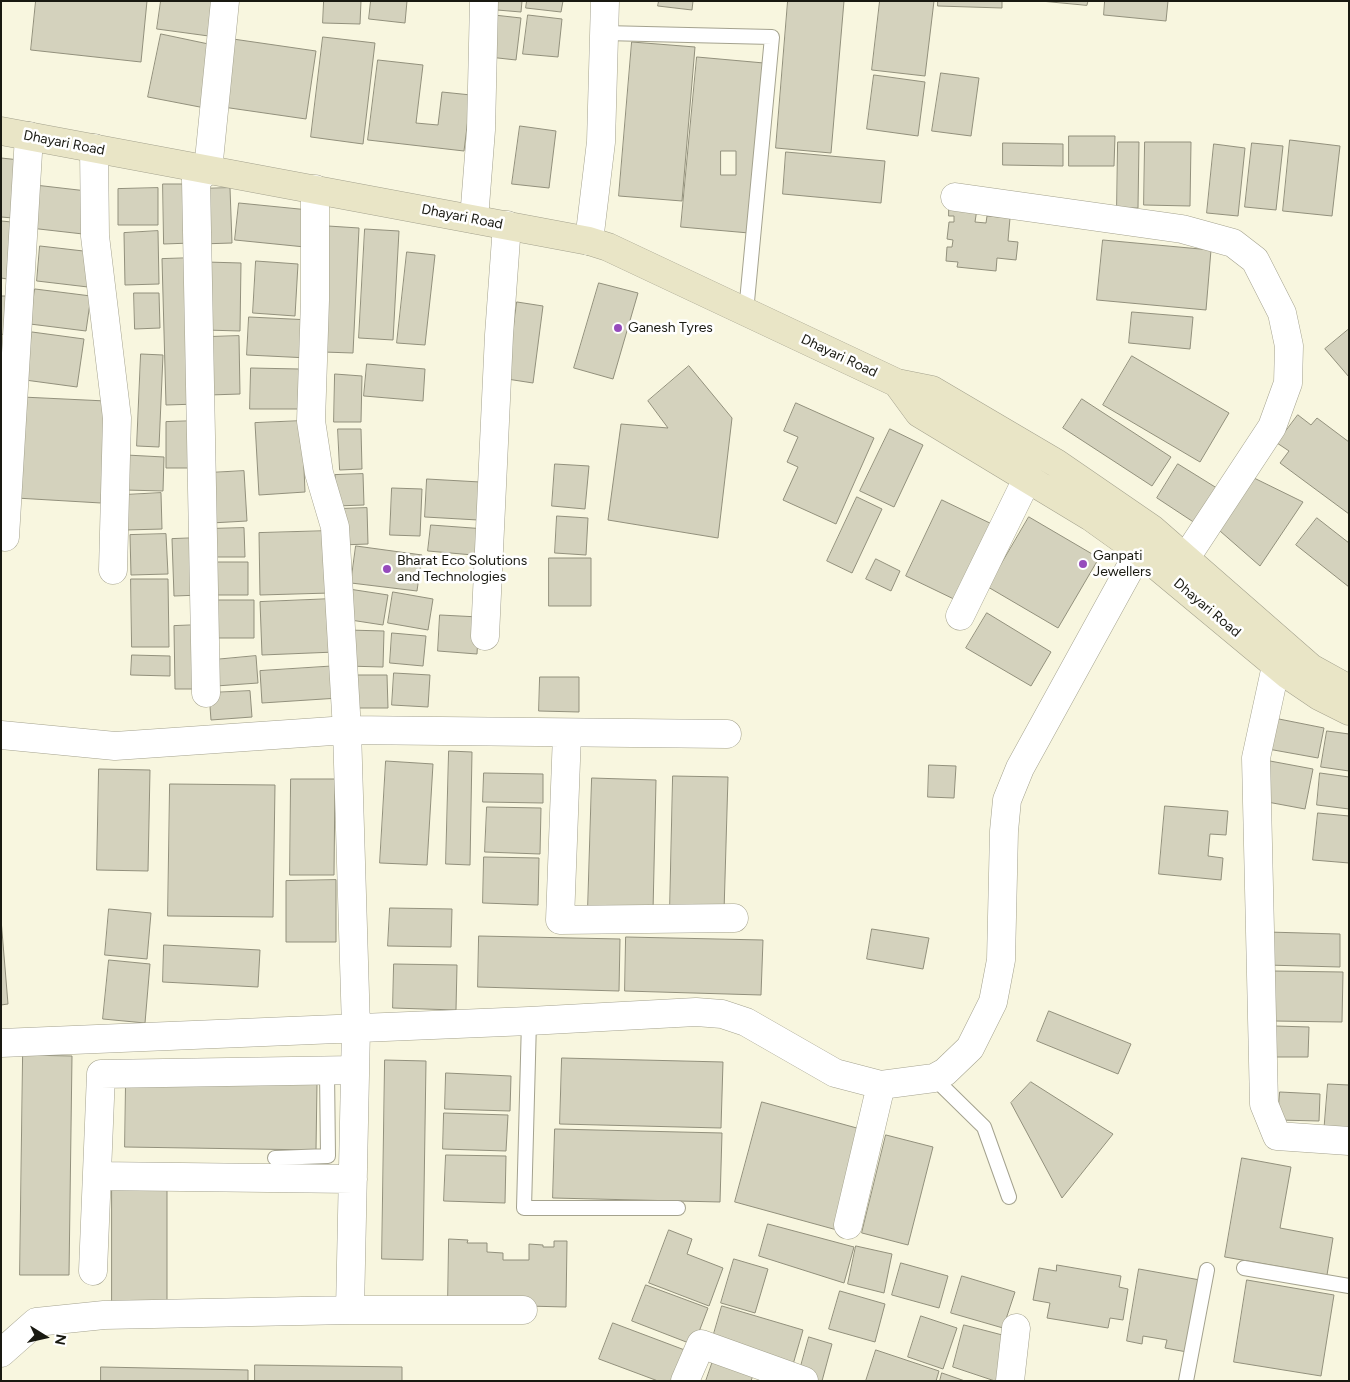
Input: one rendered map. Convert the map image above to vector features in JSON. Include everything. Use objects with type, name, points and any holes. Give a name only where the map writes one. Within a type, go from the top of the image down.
[{"type":"main road","name":"Dhayari Road","points":[[1,131],[507,225],[589,241],[608,247],[897,383],[932,390],[1056,463],[1146,540],[1276,666],[1319,696],[1349,711]]},
{"type":"main road","name":"Dhayari Road","points":[[897,383],[919,413],[1091,517],[1185,559],[1310,668],[1349,689]]},
{"type":"street","points":[[206,693],[196,180],[208,170],[225,1]]},
{"type":"street","points":[[474,219],[481,130],[484,1]]},
{"type":"street","points":[[589,241],[601,142],[605,1]]},
{"type":"street","points":[[5,537],[29,136]]},
{"type":"street","points":[[94,148],[95,236],[117,418],[113,570]]},
{"type":"street","points":[[314,189],[315,300],[311,421],[319,473],[336,527],[347,730],[356,1028],[350,1310]]},
{"type":"street","points":[[955,197],[1182,229],[1233,243],[1255,260],[1282,313],[1290,346],[1288,383],[1272,427],[1185,559]]},
{"type":"street","points":[[485,636],[499,335],[507,225]]},
{"type":"street","points":[[960,616],[1028,479]]},
{"type":"street","points":[[1,1043],[529,1021],[696,1012],[722,1014],[746,1022],[835,1073],[882,1085],[934,1078],[945,1072],[970,1048],[993,1002],[1001,960],[1004,831],[1007,800],[1020,768],[1146,540]]},
{"type":"street","points":[[1276,666],[1256,758],[1264,1104],[1276,1136],[1349,1141]]},
{"type":"street","points":[[1,735],[115,746],[347,730],[568,734],[727,734]]},
{"type":"street","points":[[568,734],[560,920],[734,918]]},
{"type":"street","points":[[93,1271],[101,1074],[355,1070]]},
{"type":"street","points":[[848,1225],[882,1085]]},
{"type":"street","points":[[97,1176],[352,1179]]},
{"type":"street","points":[[1,1353],[36,1322],[104,1315],[350,1310],[523,1310]]},
{"type":"street","points":[[1010,1381],[1016,1328]]},
{"type":"street","points":[[685,1381],[701,1344],[804,1381]]},
{"type":"lane","points":[[604,33],[772,37],[746,312]]},
{"type":"lane","points":[[529,1021],[524,1208],[678,1208]]},
{"type":"lane","points":[[275,1158],[328,1156],[327,1071]]},
{"type":"lane","points":[[934,1078],[984,1127],[1009,1196]]},
{"type":"lane","points":[[1244,1268],[1349,1286]]},
{"type":"lane","points":[[1186,1381],[1207,1270]]},
{"type":"building","points":[[36,1],[147,1],[141,62],[31,50]]},
{"type":"building","points":[[161,1],[220,1],[216,37],[157,29]]},
{"type":"building","points":[[324,1],[361,1],[360,24],[323,23]]},
{"type":"building","points":[[371,1],[407,1],[405,23],[369,19]]},
{"type":"building","points":[[498,1],[522,1],[521,12],[497,10]]},
{"type":"building","points":[[527,1],[563,1],[561,12],[526,8]]},
{"type":"building","points":[[659,1],[693,1],[692,10],[658,6]]},
{"type":"building","points":[[788,1],[844,1],[831,153],[776,148]]},
{"type":"building","points":[[880,1],[934,1],[925,76],[872,70]]},
{"type":"building","points":[[938,1],[1002,1],[1002,8],[938,6]]},
{"type":"building","points":[[1041,1],[1088,1],[1087,5]]},
{"type":"building","points":[[1105,1],[1168,1],[1166,21],[1104,15]]},
{"type":"building","points":[[494,15],[521,18],[516,60],[489,57]]},
{"type":"building","points":[[528,15],[562,19],[558,57],[523,54]]},
{"type":"building","points":[[161,34],[218,46],[205,108],[148,97]]},
{"type":"building","points":[[323,37],[375,43],[363,144],[311,137]]},
{"type":"building","points":[[226,38],[316,51],[306,119],[216,106]]},
{"type":"building","points":[[632,42],[695,47],[682,201],[619,196]]},
{"type":"building","points":[[697,57],[764,63],[749,233],[681,227]],"holes":[[[721,151],[736,151],[736,175],[721,175]]]},
{"type":"building","points":[[378,60],[423,65],[416,123],[438,125],[442,92],[471,95],[464,151],[368,140]]},
{"type":"building","points":[[941,73],[979,78],[971,136],[932,131]]},
{"type":"building","points":[[874,75],[925,82],[918,136],[867,129]]},
{"type":"building","points":[[520,126],[556,131],[549,188],[512,184]]},
{"type":"building","points":[[1069,136],[1115,136],[1114,166],[1069,166]]},
{"type":"building","points":[[1290,140],[1340,146],[1332,216],[1283,211]]},
{"type":"building","points":[[1118,142],[1139,142],[1138,208],[1117,208]]},
{"type":"building","points":[[1145,142],[1191,142],[1190,206],[1144,205]]},
{"type":"building","points":[[1003,143],[1063,144],[1063,166],[1003,165]]},
{"type":"building","points":[[1252,143],[1283,146],[1276,210],[1245,207]]},
{"type":"building","points":[[1214,144],[1245,148],[1238,216],[1207,213]]},
{"type":"building","points":[[786,152],[885,161],[881,203],[783,194]]},
{"type":"building","points":[[1,158],[20,160],[13,218],[1,217]]},
{"type":"building","points":[[163,184],[191,184],[192,243],[164,244]]},
{"type":"building","points":[[35,185],[87,191],[83,234],[30,228]]},
{"type":"building","points":[[158,188],[158,225],[118,225],[118,189]]},
{"type":"building","points":[[230,188],[232,243],[200,244],[197,189]]},
{"type":"building","points":[[239,203],[309,210],[305,247],[235,240]]},
{"type":"building","points":[[949,207],[977,209],[975,222],[986,223],[987,216],[1010,218],[1008,241],[1018,242],[1016,260],[997,258],[996,271],[957,267],[958,262],[946,261],[947,247],[952,247],[953,240],[947,239],[949,222],[954,222],[954,216],[949,216]]},
{"type":"building","points":[[1,221],[12,222],[7,279],[1,278]]},
{"type":"building","points":[[328,226],[359,228],[353,353],[323,352]]},
{"type":"building","points":[[365,229],[399,231],[393,340],[359,338]]},
{"type":"building","points":[[158,231],[159,284],[125,285],[124,233]]},
{"type":"building","points":[[1103,240],[1211,250],[1206,310],[1097,300]]},
{"type":"building","points":[[40,246],[92,252],[88,287],[37,281]]},
{"type":"building","points":[[407,252],[435,255],[425,345],[397,343]]},
{"type":"building","points":[[195,258],[198,404],[166,405],[162,259]]},
{"type":"building","points":[[256,261],[298,264],[295,316],[253,313]]},
{"type":"building","points":[[206,262],[241,263],[240,331],[205,330]]},
{"type":"building","points":[[599,283],[638,293],[613,379],[574,368]]},
{"type":"building","points":[[35,289],[91,296],[86,331],[30,324]]},
{"type":"building","points":[[134,293],[159,293],[160,328],[135,329]]},
{"type":"building","points":[[1,296],[10,296],[6,335],[1,334]]},
{"type":"building","points":[[517,302],[543,306],[533,383],[507,379]]},
{"type":"building","points":[[1132,312],[1193,317],[1190,349],[1129,343]]},
{"type":"building","points":[[249,317],[311,320],[309,358],[247,355]]},
{"type":"building","points":[[1349,329],[1349,377],[1325,349]]},
{"type":"building","points":[[32,332],[84,339],[77,387],[25,380]]},
{"type":"building","points":[[239,336],[240,394],[209,395],[208,337]]},
{"type":"building","points":[[141,354],[163,355],[159,447],[137,446]]},
{"type":"building","points":[[1132,356],[1229,413],[1200,462],[1103,405]]},
{"type":"building","points":[[367,364],[425,369],[423,401],[364,396]]},
{"type":"building","points":[[689,366],[732,418],[718,538],[608,520],[621,424],[668,428],[648,401]]},
{"type":"building","points":[[251,368],[299,369],[298,409],[250,409]]},
{"type":"building","points":[[335,374],[362,376],[361,422],[334,422]]},
{"type":"building","points":[[22,397],[106,401],[101,503],[16,498]]},
{"type":"building","points":[[1082,399],[1171,457],[1152,486],[1063,428]]},
{"type":"building","points":[[796,403],[874,438],[836,524],[783,500],[798,467],[787,462],[798,437],[784,431]]},
{"type":"building","points":[[1298,415],[1311,425],[1317,418],[1349,442],[1349,514],[1280,463],[1289,451],[1277,443]]},
{"type":"building","points":[[197,421],[197,468],[166,468],[166,422]]},
{"type":"building","points":[[302,421],[305,492],[259,495],[255,423]]},
{"type":"building","points":[[338,429],[361,429],[362,469],[340,470]]},
{"type":"building","points":[[890,429],[923,445],[894,507],[860,491]]},
{"type":"building","points":[[126,455],[164,457],[163,491],[125,490]]},
{"type":"building","points":[[555,464],[589,466],[585,509],[552,506]]},
{"type":"building","points":[[1178,464],[1220,490],[1198,525],[1157,498]]},
{"type":"building","points":[[244,471],[247,521],[211,523],[208,473]]},
{"type":"building","points":[[363,474],[364,505],[336,506],[335,475]]},
{"type":"building","points":[[1254,478],[1303,502],[1260,566],[1220,531]]},
{"type":"building","points":[[427,479],[480,482],[478,520],[425,517]]},
{"type":"building","points":[[392,488],[422,489],[420,536],[390,535]]},
{"type":"building","points":[[161,493],[162,529],[126,530],[124,495]]},
{"type":"building","points":[[857,497],[882,509],[852,573],[827,561]]},
{"type":"building","points":[[942,500],[996,526],[960,602],[906,576]]},
{"type":"building","points":[[367,508],[368,544],[340,545],[339,509]]},
{"type":"building","points":[[557,516],[588,518],[586,555],[555,553]]},
{"type":"building","points":[[1029,517],[1099,558],[1058,628],[988,587]]},
{"type":"building","points":[[1317,518],[1349,543],[1349,587],[1296,545]]},
{"type":"building","points":[[431,525],[486,529],[484,556],[428,551]]},
{"type":"building","points":[[244,528],[245,557],[207,557],[207,529]]},
{"type":"building","points":[[329,531],[330,593],[260,595],[259,533]]},
{"type":"building","points":[[166,534],[168,574],[131,575],[130,535]]},
{"type":"building","points":[[200,538],[202,595],[174,596],[172,539]]},
{"type":"building","name":"Bharat Eco Solutions and Technologies","points":[[356,546],[422,555],[417,591],[351,583]]},
{"type":"building","points":[[549,558],[591,558],[591,606],[549,606]]},
{"type":"building","points":[[876,559],[900,571],[891,591],[866,579]]},
{"type":"building","points":[[210,562],[248,562],[248,595],[209,595]]},
{"type":"building","points":[[131,579],[168,579],[169,647],[132,647]]},
{"type":"building","points":[[349,589],[388,595],[383,625],[344,619]]},
{"type":"building","points":[[393,592],[433,599],[428,630],[388,623]]},
{"type":"building","points":[[332,599],[335,652],[262,655],[260,602]]},
{"type":"building","points":[[209,600],[254,600],[254,638],[209,638]]},
{"type":"building","points":[[987,613],[1051,652],[1031,686],[966,648]]},
{"type":"building","points":[[440,615],[479,617],[477,654],[438,651]]},
{"type":"building","points":[[201,625],[203,689],[175,689],[174,626]]},
{"type":"building","points":[[348,630],[384,631],[383,667],[346,666]]},
{"type":"building","points":[[392,633],[426,636],[423,666],[390,663]]},
{"type":"building","points":[[132,655],[170,656],[170,676],[131,675]]},
{"type":"building","points":[[256,656],[258,683],[216,686],[213,660]]},
{"type":"building","points":[[338,666],[339,698],[262,703],[260,671]]},
{"type":"building","points":[[394,673],[430,675],[428,707],[392,705]]},
{"type":"building","points":[[351,675],[387,675],[388,708],[352,708]]},
{"type":"building","points":[[540,677],[579,677],[579,712],[539,711]]},
{"type":"building","points":[[250,691],[252,717],[211,720],[209,693]]},
{"type":"building","points":[[1274,718],[1324,728],[1318,758],[1268,749]]},
{"type":"building","points":[[1327,731],[1349,734],[1349,771],[1321,767]]},
{"type":"building","points":[[449,751],[472,752],[470,865],[446,864]]},
{"type":"building","points":[[386,761],[433,764],[427,865],[380,863]]},
{"type":"building","points":[[1270,761],[1313,769],[1305,809],[1262,801]]},
{"type":"building","points":[[929,765],[956,766],[954,798],[928,797]]},
{"type":"building","points":[[99,769],[150,770],[148,871],[97,870]]},
{"type":"building","points":[[484,773],[543,774],[543,803],[483,802]]},
{"type":"building","points":[[1320,773],[1349,777],[1349,809],[1317,805]]},
{"type":"building","points":[[673,776],[728,777],[724,912],[670,910]]},
{"type":"building","points":[[592,778],[656,780],[653,911],[588,909]]},
{"type":"building","points":[[291,779],[335,779],[334,875],[290,875]]},
{"type":"building","points":[[170,784],[275,785],[273,917],[168,916]]},
{"type":"building","points":[[1165,806],[1228,811],[1226,835],[1210,834],[1208,856],[1223,858],[1221,880],[1159,874]]},
{"type":"building","points":[[487,807],[541,808],[540,854],[485,852]]},
{"type":"building","points":[[1318,813],[1349,816],[1349,863],[1313,860]]},
{"type":"building","points":[[484,857],[539,858],[538,905],[483,903]]},
{"type":"building","points":[[336,880],[336,942],[286,942],[286,881]]},
{"type":"building","points":[[390,908],[452,909],[451,947],[388,946]]},
{"type":"building","points":[[109,909],[151,913],[147,959],[105,955]]},
{"type":"building","points":[[1,919],[8,1004],[1,1005]]},
{"type":"building","points":[[872,929],[929,938],[923,969],[867,959]]},
{"type":"building","points":[[1267,932],[1340,934],[1340,967],[1266,965]]},
{"type":"building","points":[[479,936],[620,939],[619,991],[478,987]]},
{"type":"building","points":[[626,937],[763,940],[761,995],[625,991]]},
{"type":"building","points":[[164,945],[260,950],[258,987],[163,982]]},
{"type":"building","points":[[109,960],[150,964],[145,1023],[103,1019]]},
{"type":"building","points":[[394,964],[457,965],[456,1010],[393,1008]]},
{"type":"building","points":[[1273,971],[1343,972],[1342,1022],[1273,1021]]},
{"type":"building","points":[[1049,1011],[1131,1044],[1118,1074],[1037,1041]]},
{"type":"building","points":[[1275,1026],[1309,1027],[1308,1057],[1275,1057]]},
{"type":"building","points":[[23,1055],[72,1056],[69,1275],[20,1275]]},
{"type":"building","points":[[562,1058],[723,1062],[721,1128],[560,1124]]},
{"type":"building","points":[[385,1060],[426,1061],[423,1260],[382,1259]]},
{"type":"building","points":[[446,1073],[511,1076],[510,1111],[445,1109]]},
{"type":"building","points":[[126,1080],[317,1083],[316,1150],[125,1147]]},
{"type":"building","points":[[1031,1082],[1113,1134],[1062,1198],[1011,1103]]},
{"type":"building","points":[[1328,1084],[1349,1085],[1349,1135],[1324,1133]]},
{"type":"building","points":[[1280,1092],[1320,1094],[1319,1121],[1278,1120]]},
{"type":"building","points":[[762,1102],[864,1130],[837,1230],[735,1202]]},
{"type":"building","points":[[444,1113],[508,1115],[506,1151],[443,1149]]},
{"type":"building","points":[[555,1129],[722,1133],[720,1202],[553,1198]]},
{"type":"building","points":[[886,1135],[933,1147],[908,1245],[862,1233]]},
{"type":"building","points":[[446,1155],[506,1156],[505,1203],[444,1201]]},
{"type":"building","points":[[1242,1158],[1291,1167],[1280,1228],[1333,1238],[1327,1275],[1225,1257]]},
{"type":"building","points":[[112,1186],[167,1186],[167,1306],[112,1306]]},
{"type":"building","points":[[768,1224],[854,1247],[844,1283],[759,1256]]},
{"type":"building","points":[[669,1230],[692,1239],[687,1254],[723,1268],[709,1306],[649,1283]]},
{"type":"building","points":[[449,1239],[468,1240],[467,1243],[487,1243],[487,1252],[503,1253],[503,1260],[529,1260],[529,1244],[554,1247],[554,1241],[567,1241],[566,1307],[448,1304]]},
{"type":"building","points":[[856,1246],[892,1254],[884,1293],[848,1284]]},
{"type":"building","points":[[734,1259],[768,1269],[755,1313],[721,1303]]},
{"type":"building","points":[[901,1263],[948,1276],[939,1308],[892,1295]]},
{"type":"building","points":[[1057,1265],[1121,1276],[1119,1287],[1128,1289],[1123,1320],[1110,1318],[1108,1328],[1047,1318],[1050,1303],[1033,1300],[1039,1268],[1056,1271]]},
{"type":"building","points":[[1139,1269],[1200,1280],[1187,1352],[1165,1348],[1167,1340],[1143,1336],[1142,1344],[1127,1341]]},
{"type":"building","points":[[962,1276],[1015,1292],[1003,1328],[951,1313]]},
{"type":"building","points":[[1247,1280],[1334,1295],[1321,1376],[1234,1362]]},
{"type":"building","points":[[646,1285],[708,1308],[694,1345],[632,1321]]},
{"type":"building","points":[[840,1291],[885,1304],[875,1342],[829,1329]]},
{"type":"building","points":[[722,1306],[803,1330],[792,1368],[711,1344]]},
{"type":"building","points":[[921,1316],[957,1328],[943,1369],[908,1357]]},
{"type":"building","points":[[613,1323],[690,1352],[679,1381],[658,1381],[599,1359]]},
{"type":"building","points":[[964,1325],[1010,1337],[1009,1381],[995,1381],[953,1367]]},
{"type":"building","points":[[809,1337],[832,1344],[822,1381],[811,1381],[798,1377]]},
{"type":"building","points":[[876,1350],[939,1371],[936,1381],[866,1381]]},
{"type":"building","points":[[715,1355],[755,1370],[751,1381],[706,1381]]},
{"type":"building","points":[[255,1365],[402,1367],[402,1381],[255,1381]]},
{"type":"building","points":[[101,1367],[248,1370],[248,1381],[101,1381]]},
{"type":"building","points":[[942,1373],[965,1381],[940,1381]]},
{"type":"place","name":"Ganesh Tyres","points":[[618,328]]},
{"type":"place","name":"Ganpati Jewellers","points":[[1083,564]]},
{"type":"place","name":"Bharat Eco Solutions and Technologies","points":[[387,569]]}]
